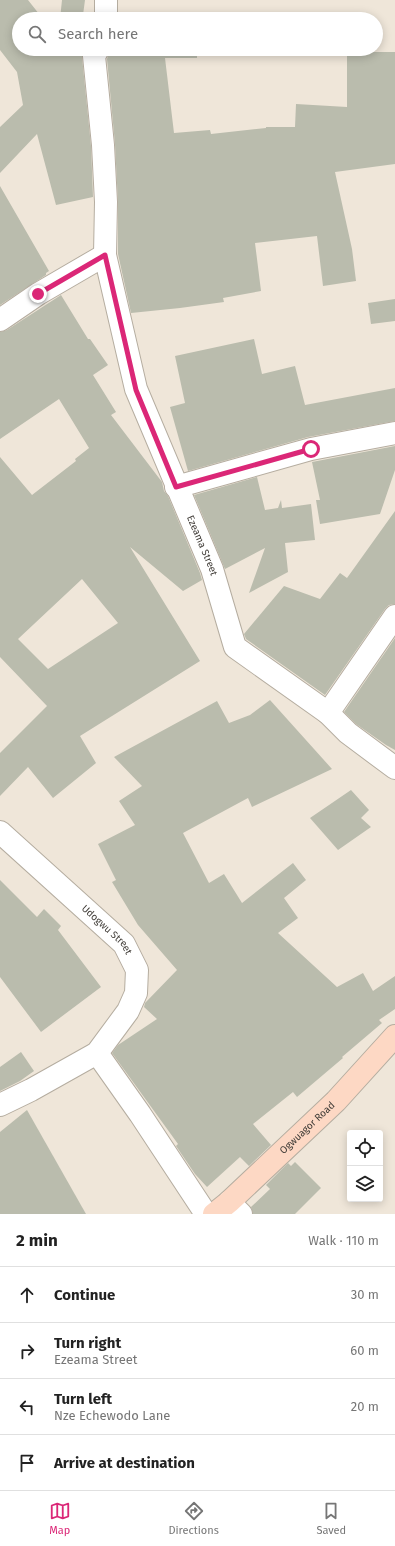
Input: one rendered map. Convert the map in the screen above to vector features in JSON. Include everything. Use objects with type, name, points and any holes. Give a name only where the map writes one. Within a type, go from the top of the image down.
[{"type":"street","points":[[106,0],[106,12]]},
{"type":"street","name":"Ezeama Street","points":[[94,56],[103,145],[106,202],[105,255],[136,390],[212,569],[235,647],[328,713],[348,733],[395,768]]},
{"type":"street","points":[[0,320],[38,294],[105,255]]},
{"type":"street","points":[[176,487],[311,449],[395,433]]},
{"type":"street","points":[[328,713],[395,616]]},
{"type":"street","name":"Udogwu Street","points":[[0,832],[124,944],[137,970],[136,993],[128,1011],[97,1053]]},
{"type":"street","name":"Ogwuagor Road","points":[[228,1210],[393,1043]]},
{"type":"street","points":[[0,1105],[31,1090],[97,1053],[140,1114],[206,1214]]},
{"type":"building","points":[[0,0],[28,0],[37,12],[12,12],[12,56],[82,56],[91,146],[93,197],[56,205],[37,134],[0,173],[0,127],[23,105],[17,72],[0,50]]},
{"type":"building","points":[[62,0],[85,0],[83,12],[61,12]]},
{"type":"building","points":[[383,52],[395,52],[395,164],[335,172],[352,249],[356,281],[323,286],[317,236],[255,243],[261,291],[223,298],[224,302],[131,313],[118,254],[118,202],[115,144],[108,56],[197,56],[197,58],[165,58],[174,133],[210,130],[211,134],[266,127],[295,127],[296,104],[347,107],[347,56],[383,56]]},
{"type":"building","points":[[0,186],[49,271],[46,275],[0,305]]},
{"type":"building","points":[[61,295],[88,339],[90,339],[108,365],[93,375],[116,412],[111,415],[162,482],[164,491],[168,496],[202,580],[183,591],[130,547],[200,661],[80,736],[96,763],[53,798],[28,767],[0,796],[0,753],[47,706],[0,657],[0,457],[32,495],[76,461],[75,459],[89,448],[59,399],[0,439],[0,332],[7,330]],"holes":[[[82,579],[118,623],[48,669],[18,639]]]},
{"type":"building","points":[[395,299],[395,321],[371,324],[368,303]]},
{"type":"building","points":[[254,339],[262,374],[295,366],[305,405],[395,388],[395,421],[308,437],[188,471],[170,407],[185,403],[175,356]]},
{"type":"building","points":[[395,446],[395,470],[380,514],[320,524],[316,500],[320,500],[312,462]]},
{"type":"building","points":[[257,477],[265,510],[278,508],[281,500],[282,508],[311,504],[315,540],[285,543],[288,572],[249,593],[265,548],[225,569],[194,495]]},
{"type":"building","points":[[395,511],[395,604],[389,605],[385,609],[325,695],[246,639],[244,634],[284,586],[320,599],[340,573],[347,578]]},
{"type":"building","points":[[395,638],[395,750],[356,724],[344,712]]},
{"type":"building","points":[[270,700],[332,769],[252,807],[248,798],[183,833],[209,883],[224,874],[242,903],[293,863],[306,880],[284,898],[298,918],[278,933],[337,987],[363,973],[373,991],[395,976],[395,1009],[379,1020],[382,1023],[297,1097],[293,1092],[253,1124],[271,1145],[249,1166],[240,1157],[207,1187],[195,1174],[176,1146],[178,1144],[112,1053],[118,1045],[157,1019],[144,1007],[145,1003],[177,970],[138,925],[112,882],[116,880],[98,844],[135,825],[119,801],[142,786],[114,757],[217,701],[229,723],[250,715]]},
{"type":"building","points":[[351,790],[369,810],[361,818],[371,827],[338,850],[310,818]]},
{"type":"building","points":[[0,880],[37,917],[44,909],[61,926],[58,930],[101,987],[41,1032],[0,977]]},
{"type":"building","points":[[21,1052],[34,1071],[20,1081],[0,1091],[0,1067]]},
{"type":"building","points":[[27,1110],[86,1214],[0,1214],[0,1132]]},
{"type":"building","points":[[295,1162],[321,1188],[295,1214],[253,1214],[251,1207],[270,1189],[266,1185],[288,1163],[291,1166]]},
{"type":"route","points":[[38,294],[105,255],[136,390],[176,487],[311,449]]}]
